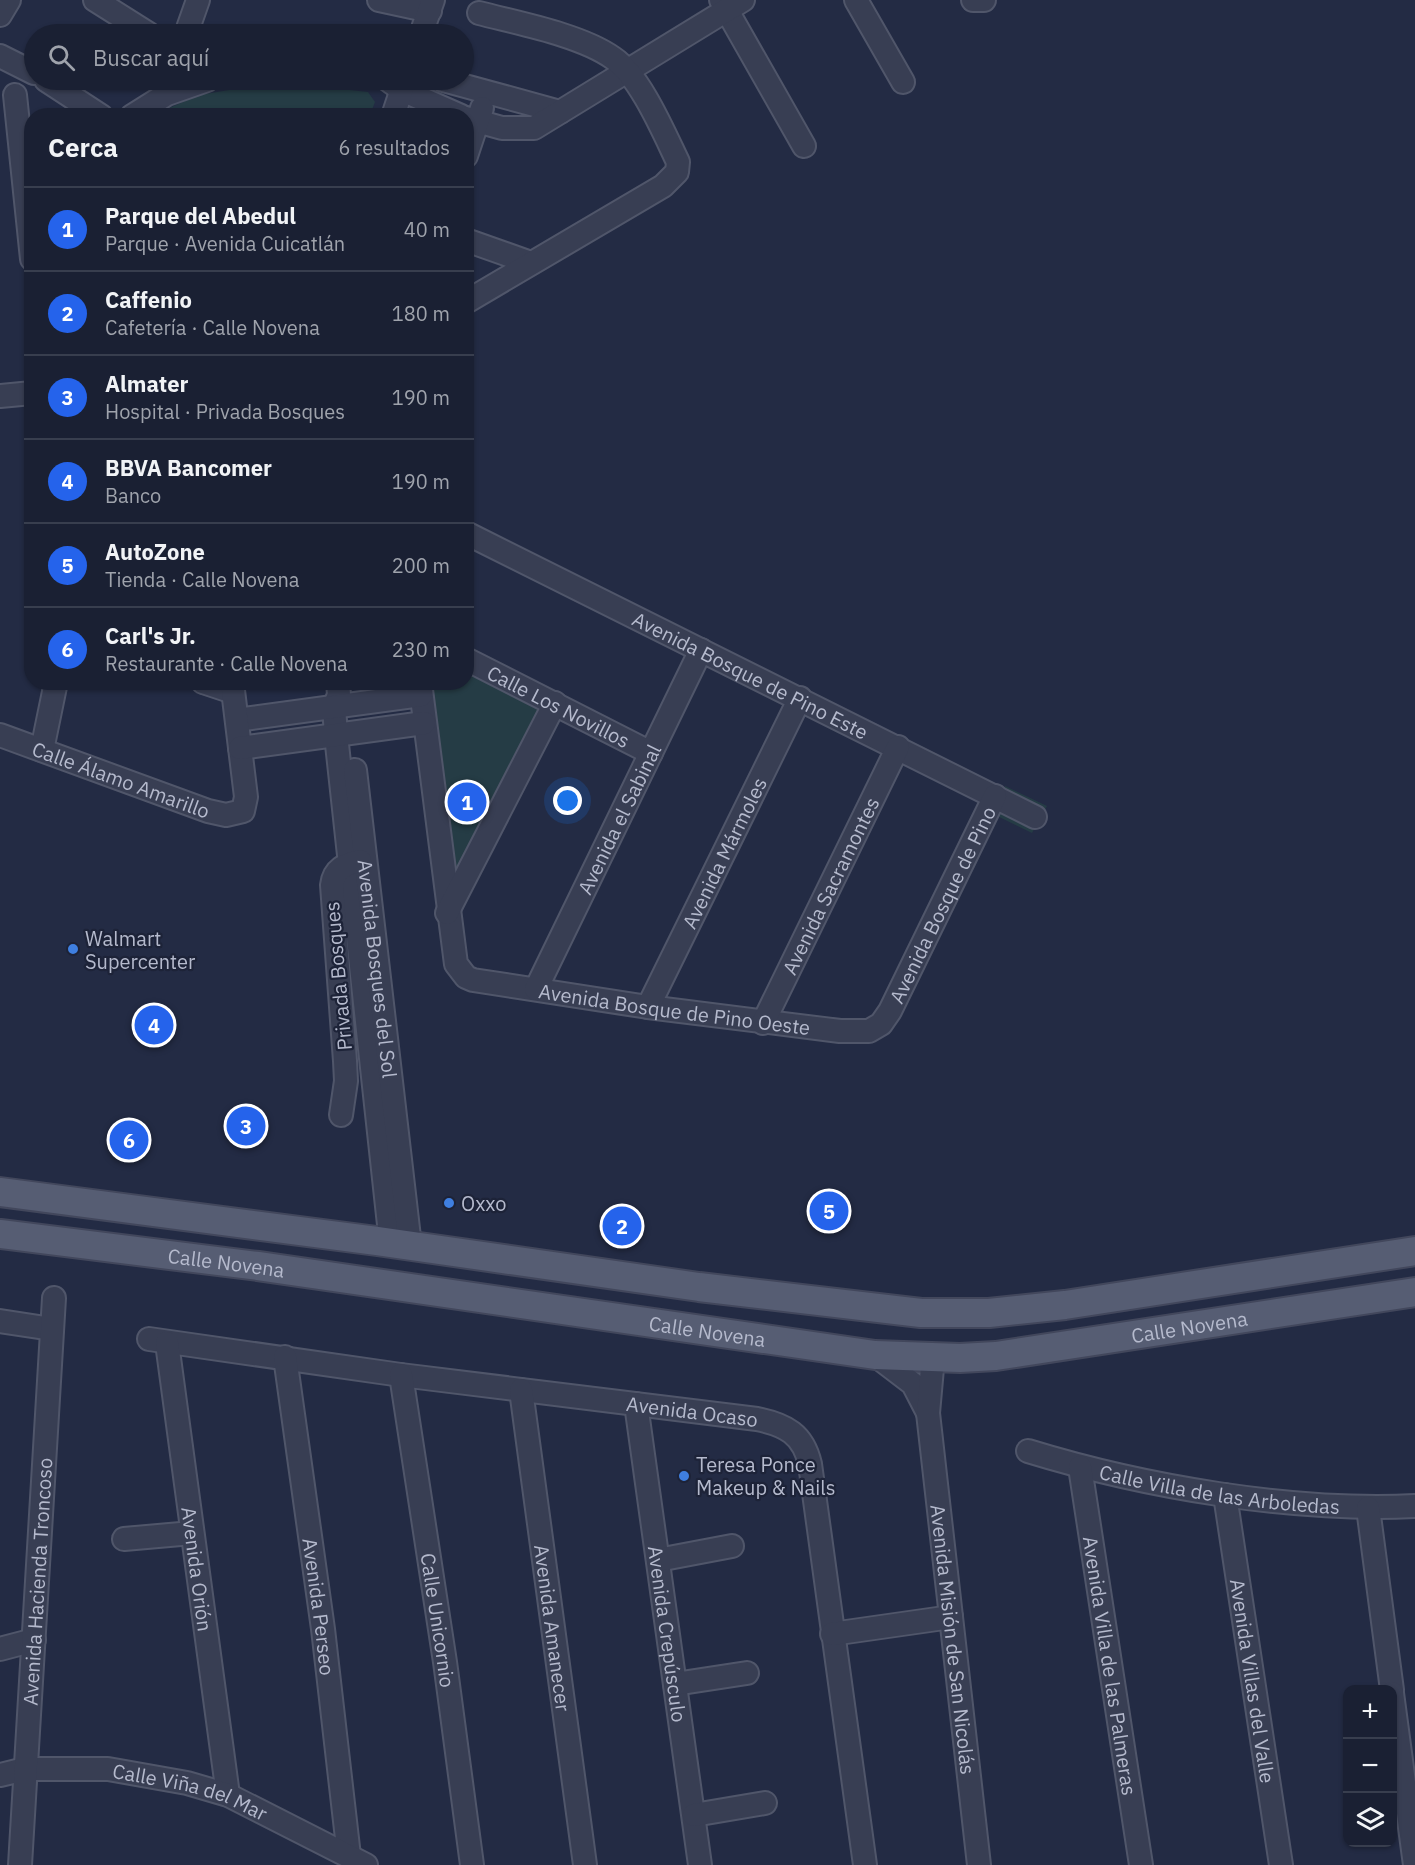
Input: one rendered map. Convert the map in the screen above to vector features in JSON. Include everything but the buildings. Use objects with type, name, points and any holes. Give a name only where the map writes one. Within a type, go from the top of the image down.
[{"type":"main road","name":"Calle Novena","points":[[0,1192],[400,1244],[732,1291],[867,1308],[964,1314],[1065,1305],[1415,1251]]},
{"type":"main road","name":"Calle Novena","points":[[0,1234],[258,1266],[875,1355],[996,1356],[1415,1292]]},
{"type":"main road","points":[[258,1266],[290,1262],[355,1269],[387,1262],[400,1244]]},
{"type":"street","points":[[0,15],[9,0]]},
{"type":"street","points":[[94,0],[133,24]]},
{"type":"street","points":[[190,24],[198,0]]},
{"type":"street","points":[[379,0],[432,5],[425,24]]},
{"type":"street","points":[[856,0],[903,82]]},
{"type":"street","points":[[973,0],[984,0]]},
{"type":"street","points":[[474,120],[520,130],[546,122],[730,3],[804,146]]},
{"type":"street","points":[[474,297],[663,186],[677,172],[678,162],[626,70],[614,58],[533,27],[479,13]]},
{"type":"street","points":[[0,45],[17,63]]},
{"type":"street","points":[[474,89],[560,112]]},
{"type":"street","points":[[61,90],[89,108]]},
{"type":"street","points":[[145,108],[167,94],[178,90]]},
{"type":"street","points":[[394,108],[397,90]]},
{"type":"street","points":[[412,90],[447,108]]},
{"type":"street","points":[[474,110],[486,92]]},
{"type":"street","points":[[15,95],[24,143]]},
{"type":"street","points":[[474,243],[531,263]]},
{"type":"street","points":[[0,396],[24,394]]},
{"type":"street","name":"Avenida Bosque de Pino Este","points":[[474,537],[1035,817]]},
{"type":"street","name":"Avenida el Sabinal","points":[[536,989],[701,650]]},
{"type":"street","name":"Calle Los Novillos","points":[[474,663],[651,753]]},
{"type":"street","points":[[42,750],[54,690]]},
{"type":"street","points":[[233,690],[240,748],[342,711]]},
{"type":"street","name":"Avenida Mármoles","points":[[648,1007],[800,698]]},
{"type":"street","points":[[237,720],[422,702],[447,913]]},
{"type":"street","points":[[447,913],[555,703]]},
{"type":"street","name":"Avenida Bosques del Sol","points":[[342,711],[400,1244]]},
{"type":"street","name":"Calle Álamo Amarillo","points":[[0,735],[208,811],[232,815],[243,811],[246,797],[240,748]]},
{"type":"street","name":"Avenida Sacramontes","points":[[763,1023],[898,747]]},
{"type":"street","name":"Avenida Bosque de Pino","points":[[890,1011],[994,796]]},
{"type":"street","name":"Privada Bosques","points":[[341,1114],[346,1081],[331,893],[333,877],[359,862]]},
{"type":"street","name":"Avenida Bosque de Pino Oeste","points":[[447,913],[456,964],[473,980],[763,1023],[858,1032],[881,1024],[890,1011]]},
{"type":"street","name":"Avenida Hacienda Troncoso","points":[[20,1865],[54,1298]]},
{"type":"street","points":[[0,1321],[52,1329]]},
{"type":"street","name":"Avenida Ocaso","points":[[158,1341],[401,1375],[757,1419],[789,1428],[797,1435],[810,1464],[865,1865]]},
{"type":"street","name":"Avenida Orión","points":[[158,1341],[192,1533],[228,1795]]},
{"type":"street","name":"Avenida Misión de San Nicolás","points":[[875,1355],[913,1384],[928,1413]]},
{"type":"street","name":"Avenida Perseo","points":[[285,1357],[357,1860]]},
{"type":"street","name":"Avenida Misión de San Nicolás","points":[[933,1357],[928,1413],[979,1865]]},
{"type":"street","name":"Calle Unicornio","points":[[401,1375],[440,1627],[472,1865]]},
{"type":"street","name":"Avenida Amanecer","points":[[521,1390],[585,1865]]},
{"type":"street","name":"Avenida Crepúsculo","points":[[636,1404],[700,1865]]},
{"type":"street","name":"Calle Villa de las Arboledas","points":[[1028,1451],[1080,1467],[1225,1495],[1368,1508],[1415,1506]]},
{"type":"street","name":"Avenida Villa de las Palmeras","points":[[1080,1467],[1141,1865]]},
{"type":"street","name":"Avenida Villas del Valle","points":[[1225,1495],[1281,1865]]},
{"type":"street","points":[[1368,1508],[1391,1685]]},
{"type":"street","points":[[124,1539],[192,1533]]},
{"type":"street","points":[[658,1560],[732,1546]]},
{"type":"street","points":[[832,1634],[951,1617]]},
{"type":"street","points":[[0,1649],[34,1640]]},
{"type":"street","points":[[675,1684],[747,1673]]},
{"type":"street","points":[[1397,1729],[1415,1865]]},
{"type":"street","name":"Calle Viña del Mar","points":[[0,1775],[25,1769],[108,1769],[158,1776],[228,1795],[357,1860]]},
{"type":"street","points":[[693,1815],[765,1803]]},
{"type":"shaded area","points":[[229,90],[350,90],[368,92],[375,102],[373,108],[169,108],[199,95]]},
{"type":"shaded area","points":[[474,669],[546,705],[449,900],[422,690],[474,690]]},
{"type":"shaded area","points":[[1005,786],[1047,806],[1032,833],[991,813]]},
{"type":"place","name":"Parque del Abedul","points":[[467,802]]},
{"type":"place","name":"Walmart Supercenter","points":[[73,949]]},
{"type":"place","name":"BBVA Bancomer","points":[[154,1025]]},
{"type":"place","name":"Almater","points":[[246,1126]]},
{"type":"place","name":"Carl's Jr.","points":[[129,1140]]},
{"type":"place","name":"Oxxo","points":[[449,1203]]},
{"type":"place","name":"AutoZone","points":[[829,1211]]},
{"type":"place","name":"Caffenio","points":[[622,1226]]},
{"type":"place","name":"Teresa Ponce Makeup & Nails","points":[[684,1476]]}]
